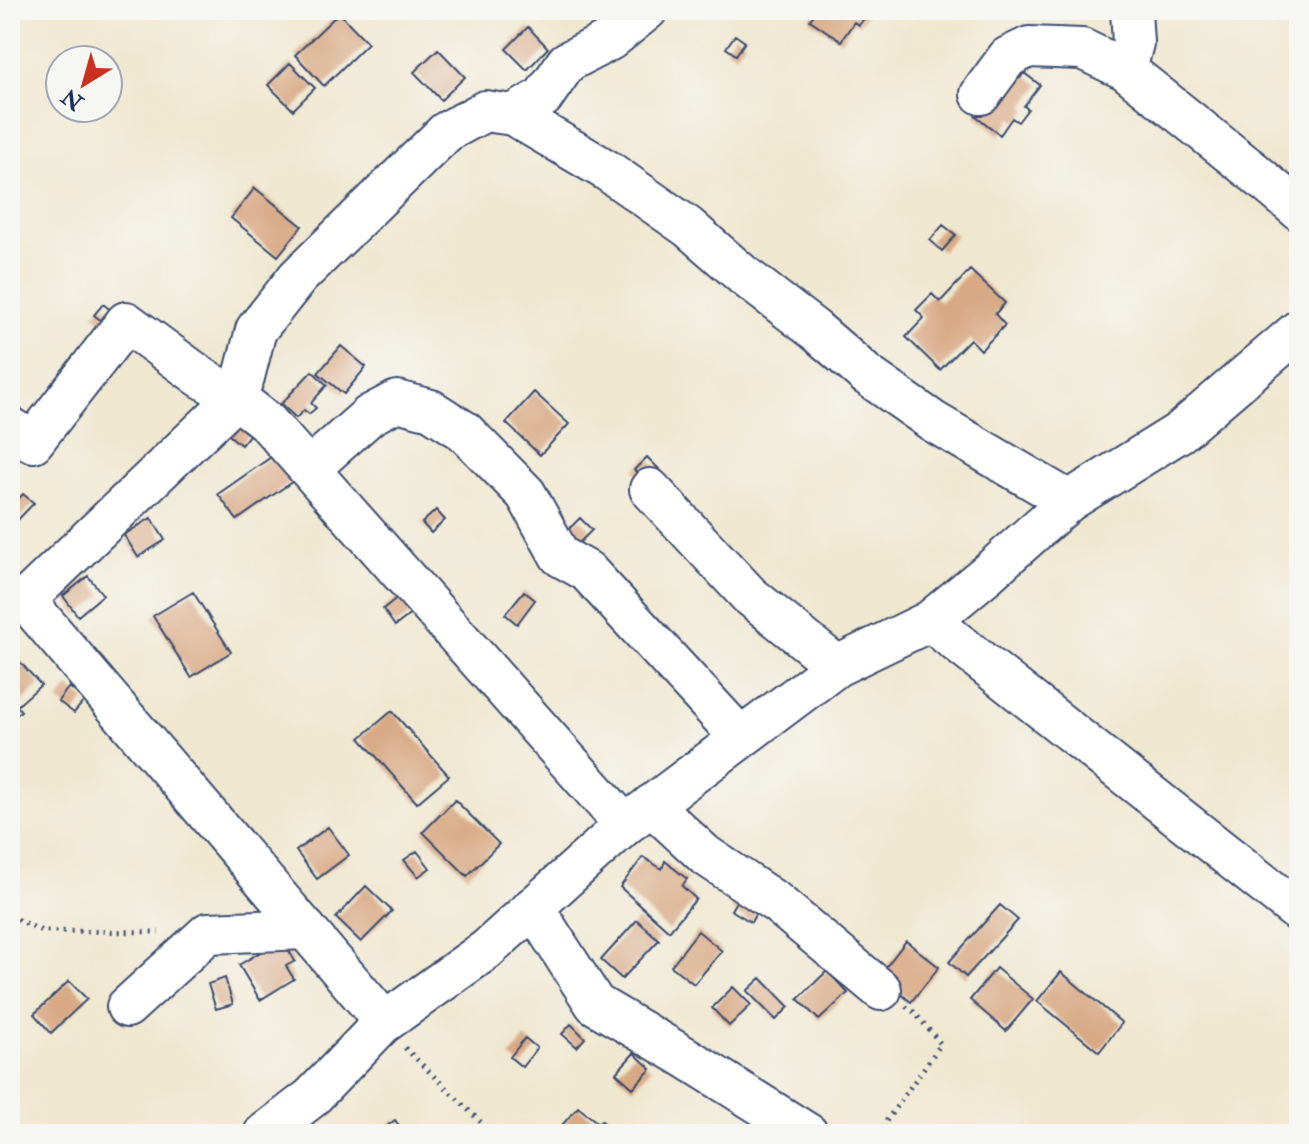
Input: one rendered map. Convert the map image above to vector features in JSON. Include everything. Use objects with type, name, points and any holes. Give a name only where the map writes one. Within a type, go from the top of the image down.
[{"type":"street","points":[[513,115],[543,97],[567,62],[610,40],[647,10]]},
{"type":"street","points":[[1126,70],[1133,43],[1131,10]]},
{"type":"street","points":[[981,94],[1008,57],[1029,47],[1082,49],[1126,70],[1299,210]]},
{"type":"street","points":[[382,1024],[372,1007],[25,600],[236,398],[256,330],[298,277],[446,132],[485,111],[513,115],[608,171],[688,227],[867,375],[934,422],[1069,501]]},
{"type":"street","points":[[10,427],[33,442],[126,322],[267,422],[638,815],[777,903],[881,990]]},
{"type":"street","points":[[264,1134],[311,1098],[382,1024],[486,950],[638,815],[837,666],[930,621],[1069,501],[1180,432],[1299,330]]},
{"type":"street","points":[[309,469],[370,415],[397,401],[431,410],[464,431],[526,494],[560,556],[587,571],[741,738]]},
{"type":"street","points":[[650,489],[749,595],[837,666]]},
{"type":"street","points":[[930,621],[1299,912]]},
{"type":"street","points":[[533,907],[595,1004],[808,1134]]},
{"type":"street","points":[[127,1007],[208,933],[306,929]]},
{"type":"path","points":[[10,916],[42,931],[208,933]]},
{"type":"path","points":[[877,1134],[941,1044],[914,1012],[881,990]]},
{"type":"path","points":[[382,1024],[493,1134]]},
{"type":"building","points":[[817,10],[869,12],[859,25],[854,22],[841,41],[810,20]]},
{"type":"building","points":[[339,13],[368,43],[324,86],[295,55]]},
{"type":"building","points":[[528,27],[548,48],[527,70],[506,49]]},
{"type":"building","points":[[735,35],[745,42],[736,55],[726,48]]},
{"type":"building","points":[[438,49],[465,77],[441,100],[414,72]]},
{"type":"building","points":[[290,63],[315,88],[293,110],[268,85]]},
{"type":"building","points":[[1013,72],[1020,78],[1024,73],[1040,85],[1024,106],[1028,109],[1018,122],[1012,118],[1000,135],[975,115]]},
{"type":"building","points":[[255,188],[302,226],[278,256],[231,218]]},
{"type":"building","points":[[943,225],[956,235],[942,251],[930,240]]},
{"type":"building","points":[[970,270],[1005,303],[995,314],[1005,325],[981,350],[970,339],[940,370],[906,337],[924,318],[916,310],[932,294],[940,302]]},
{"type":"building","points":[[103,304],[117,315],[108,326],[94,315]]},
{"type":"building","points":[[341,346],[366,367],[344,394],[318,373]]},
{"type":"building","points":[[312,371],[327,385],[311,403],[316,408],[309,414],[304,410],[296,418],[281,404]]},
{"type":"building","points":[[534,392],[569,424],[540,455],[506,423]]},
{"type":"building","points":[[243,418],[255,428],[241,445],[229,435]]},
{"type":"building","points":[[277,453],[296,479],[237,520],[218,494]]},
{"type":"building","points":[[647,457],[666,476],[653,488],[634,470]]},
{"type":"building","points":[[23,494],[34,503],[10,528],[10,508]]},
{"type":"building","points":[[436,510],[445,520],[431,533],[422,523]]},
{"type":"building","points":[[151,518],[165,540],[138,557],[124,535]]},
{"type":"building","points":[[580,518],[592,530],[570,552],[558,540]]},
{"type":"building","points":[[88,576],[103,595],[78,616],[63,596]]},
{"type":"building","points":[[524,591],[535,600],[517,624],[505,614]]},
{"type":"building","points":[[193,592],[231,652],[191,677],[153,616]]},
{"type":"building","points":[[399,596],[412,613],[395,626],[383,609]]},
{"type":"building","points":[[20,662],[41,685],[17,706],[21,711],[10,721],[10,671]]},
{"type":"building","points":[[69,687],[85,700],[74,713],[58,701]]},
{"type":"building","points":[[392,711],[449,776],[417,803],[360,738]]},
{"type":"building","points":[[455,800],[499,844],[467,876],[423,832]]},
{"type":"building","points":[[328,827],[349,855],[317,879],[296,851]]},
{"type":"building","points":[[417,851],[430,868],[418,877],[404,860]]},
{"type":"building","points":[[643,857],[662,869],[665,861],[687,879],[682,886],[696,899],[669,931],[620,887]]},
{"type":"building","points":[[366,886],[392,911],[361,942],[336,918]]},
{"type":"building","points":[[743,890],[762,902],[751,922],[731,910]]},
{"type":"building","points":[[1000,905],[1018,920],[966,977],[949,962]]},
{"type":"building","points":[[637,920],[659,940],[622,979],[601,960]]},
{"type":"building","points":[[698,931],[722,951],[694,984],[671,966]]},
{"type":"building","points":[[282,939],[295,961],[286,966],[294,979],[260,1000],[239,965]]},
{"type":"building","points":[[906,941],[939,967],[911,1002],[879,976]]},
{"type":"building","points":[[996,968],[1033,999],[1006,1031],[970,1000]]},
{"type":"building","points":[[827,971],[848,993],[819,1020],[798,999]]},
{"type":"building","points":[[1061,972],[1122,1023],[1099,1052],[1037,1001]]},
{"type":"building","points":[[225,978],[233,1004],[216,1009],[208,984]]},
{"type":"building","points":[[761,978],[789,1007],[776,1020],[747,991]]},
{"type":"building","points":[[69,981],[87,999],[51,1033],[34,1014]]},
{"type":"building","points":[[733,987],[751,1005],[729,1026],[712,1008]]},
{"type":"building","points":[[571,1024],[585,1038],[577,1047],[562,1034]]},
{"type":"building","points":[[525,1038],[537,1048],[522,1067],[510,1057]]},
{"type":"building","points":[[634,1053],[651,1069],[633,1088],[616,1073]]},
{"type":"building","points":[[578,1107],[598,1123],[601,1120],[617,1134],[554,1134]]},
{"type":"building","points":[[395,1120],[405,1134],[377,1134]]}]
